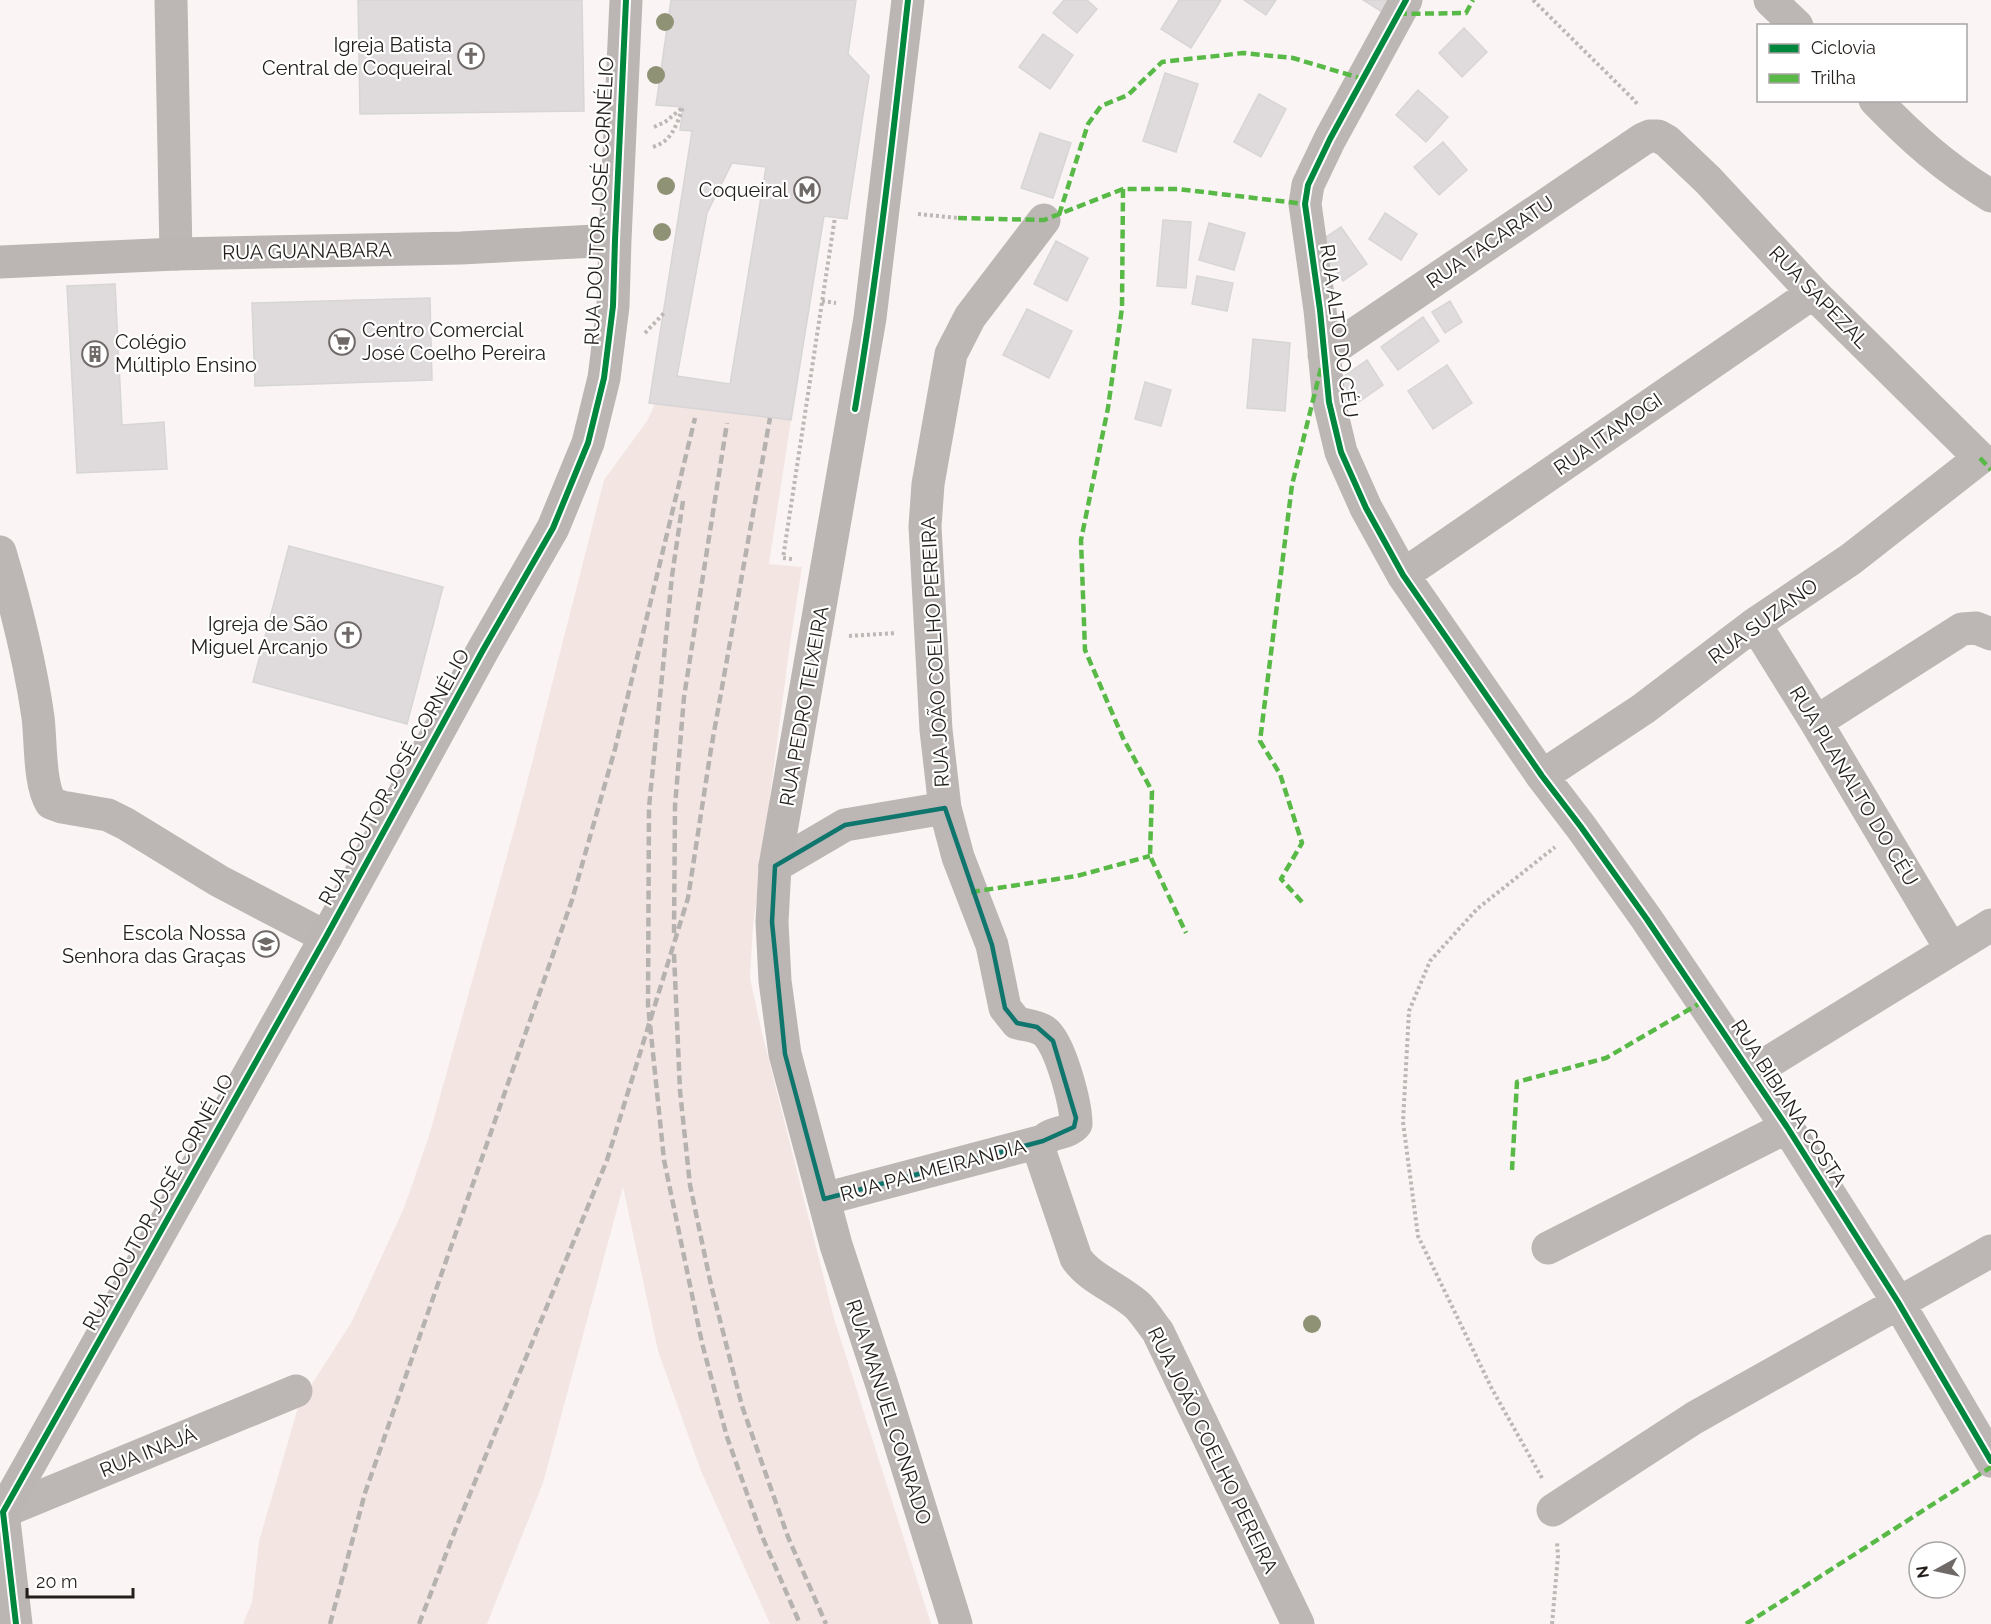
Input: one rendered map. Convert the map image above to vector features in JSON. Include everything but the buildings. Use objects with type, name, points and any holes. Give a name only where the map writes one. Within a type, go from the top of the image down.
[{"type":"street","points":[[171,0],[176,254]]},
{"type":"street","name":"RUA DOUTOR JOSÉ CORNÉLIO","points":[[2,1512],[553,528],[588,443],[604,378],[613,306],[626,0]]},
{"type":"street","name":"RUA PEDRO TEIXEIRA","points":[[824,1199],[785,1054],[775,981],[772,922],[775,866],[868,329],[908,0]]},
{"type":"street","name":"RUA ALTO DO CÉU","points":[[1406,0],[1330,139],[1308,185],[1305,204],[1329,402],[1341,452],[1366,508],[1403,575],[1542,776]]},
{"type":"street","points":[[1770,0],[1795,24]]},
{"type":"street","points":[[1877,102],[1913,139],[1958,176],[1991,196]]},
{"type":"street","name":"RUA TACARATU","points":[[1324,355],[1643,139],[1658,136]]},
{"type":"street","name":"RUA SAPEZAL","points":[[1658,136],[1667,141],[1708,180],[1813,293],[1980,458]]},
{"type":"street","name":"RUA JOÃO COELHO PEREIRA","points":[[1044,220],[969,317],[951,354],[928,484],[925,526],[930,632],[936,730],[945,808],[958,857],[992,945],[1005,1008],[1017,1023],[1037,1027],[1046,1032],[1061,1059],[1076,1124],[1072,1128],[1048,1136],[1043,1141],[1040,1152],[1076,1258],[1082,1267],[1110,1284],[1138,1306],[1158,1332],[1298,1624]]},
{"type":"street","name":"RUA GUANABARA","points":[[0,262],[176,254],[461,248],[615,240]]},
{"type":"street","name":"RUA ITAMOGI","points":[[1403,575],[1813,293]]},
{"type":"street","name":"RUA SUZANO","points":[[1542,776],[1643,710],[1755,624],[1851,559],[1980,458]]},
{"type":"street","points":[[0,552],[24,635],[38,718],[45,789],[51,803],[108,815],[219,881],[326,937]]},
{"type":"street","name":"RUA PLANALTO DO CÉU","points":[[1755,624],[1951,949]]},
{"type":"street","points":[[1816,722],[1962,628],[1976,628],[1991,634]]},
{"type":"street","name":"RUA BIBIANA COSTA","points":[[1542,776],[1581,826],[1646,918],[1787,1127],[1898,1302],[1991,1461]]},
{"type":"street","points":[[775,866],[845,825],[945,808]]},
{"type":"street","points":[[1751,1073],[1991,925]]},
{"type":"street","points":[[1548,1248],[1787,1127]]},
{"type":"street","name":"RUA PALMEIRANDIA","points":[[824,1199],[1043,1141]]},
{"type":"street","name":"RUA MANUEL CONRADO","points":[[824,1199],[850,1289],[956,1624]]},
{"type":"street","points":[[1553,1510],[1694,1418],[1991,1251]]},
{"type":"street","name":"RUA INAJÁ","points":[[2,1512],[296,1391]]},
{"type":"street","points":[[2,1512],[16,1624]]},
{"type":"path","points":[[1533,0],[1634,99],[1658,136]]},
{"type":"path","points":[[645,130],[664,122],[683,107],[676,126],[664,144],[650,148]]},
{"type":"path","points":[[884,210],[958,218]]},
{"type":"path","points":[[795,560],[783,558],[835,217]]},
{"type":"path","points":[[822,301],[837,303]]},
{"type":"path","points":[[641,337],[665,312]]},
{"type":"path","points":[[815,638],[930,632]]},
{"type":"path","points":[[1552,1624],[1558,1556],[1551,1494],[1491,1389],[1418,1236],[1403,1122],[1409,1011],[1430,961],[1478,909],[1581,826]]},
{"type":"highlighted area","points":[[945,808],[992,945],[1005,1008],[1017,1023],[1037,1027],[1053,1041],[1076,1118],[1074,1127],[1043,1141],[824,1199],[785,1054],[772,922],[775,866],[845,825]]},
{"type":"shaded area","points":[[655,404],[791,420],[769,564],[802,567],[753,926],[750,978],[834,1318],[931,1624],[770,1624],[701,1471],[658,1351],[623,1187],[543,1483],[487,1624],[243,1624],[252,1602],[259,1541],[299,1404],[351,1323],[404,1208],[429,1136],[524,794],[604,480],[647,421]]},
{"type":"railway","points":[[330,1624],[365,1493],[572,900],[615,749],[695,418]]},
{"type":"railway","points":[[419,1624],[607,1160],[688,898],[711,749],[770,418]]},
{"type":"railway","points":[[674,933],[675,806],[684,697],[727,423]]},
{"type":"railway","points":[[683,501],[672,576],[649,807],[648,1005],[664,1160],[702,1343],[727,1437],[762,1536],[800,1624]]},
{"type":"railway","points":[[674,954],[680,1091],[690,1185],[711,1285],[742,1406],[788,1537],[826,1624]]},
{"type":"marked path","points":[[1398,14],[1466,13],[1473,0]]},
{"type":"marked path","points":[[1059,215],[1088,124],[1101,106],[1128,95],[1162,62],[1243,53],[1293,58],[1363,79]]},
{"type":"marked path","points":[[1123,189],[1122,308],[1108,408],[1081,540],[1085,650],[1123,738],[1152,791],[1150,856],[1186,933]]},
{"type":"marked path","points":[[958,218],[1044,220],[1123,189],[1178,189],[1305,204]]},
{"type":"marked path","points":[[1302,902],[1281,879],[1302,843],[1280,774],[1260,741],[1292,485],[1321,368]]},
{"type":"marked path","points":[[1980,458],[1991,470]]},
{"type":"marked path","points":[[971,892],[1077,876],[1150,856]]},
{"type":"marked path","points":[[1512,1170],[1517,1082],[1606,1058],[1702,1002]]},
{"type":"marked path","points":[[1746,1624],[1991,1467]]},
{"type":"cycle path","points":[[16,1624],[3,1512],[553,528],[588,443],[604,378],[613,306],[626,0]]},
{"type":"cycle path","points":[[855,409],[878,256],[908,0]]},
{"type":"cycle path","points":[[1406,0],[1330,139],[1308,185],[1305,204],[1320,310],[1329,402],[1341,452],[1366,508],[1403,575],[1542,776],[1646,918],[1787,1127],[1898,1302],[1991,1461]]},
{"type":"place","name":"Igreja Batista Central de Coqueiral","points":[[471,56]]},
{"type":"place","name":"Coqueiral","points":[[807,190]]},
{"type":"place","name":"Centro Comercial José Coelho Pereira","points":[[342,342]]},
{"type":"place","name":"Colégio Múltiplo Ensino","points":[[95,354]]},
{"type":"place","name":"Igreja de São Miguel Arcanjo","points":[[348,635]]},
{"type":"place","name":"Escola Nossa Senhora das Graças","points":[[266,944]]}]
